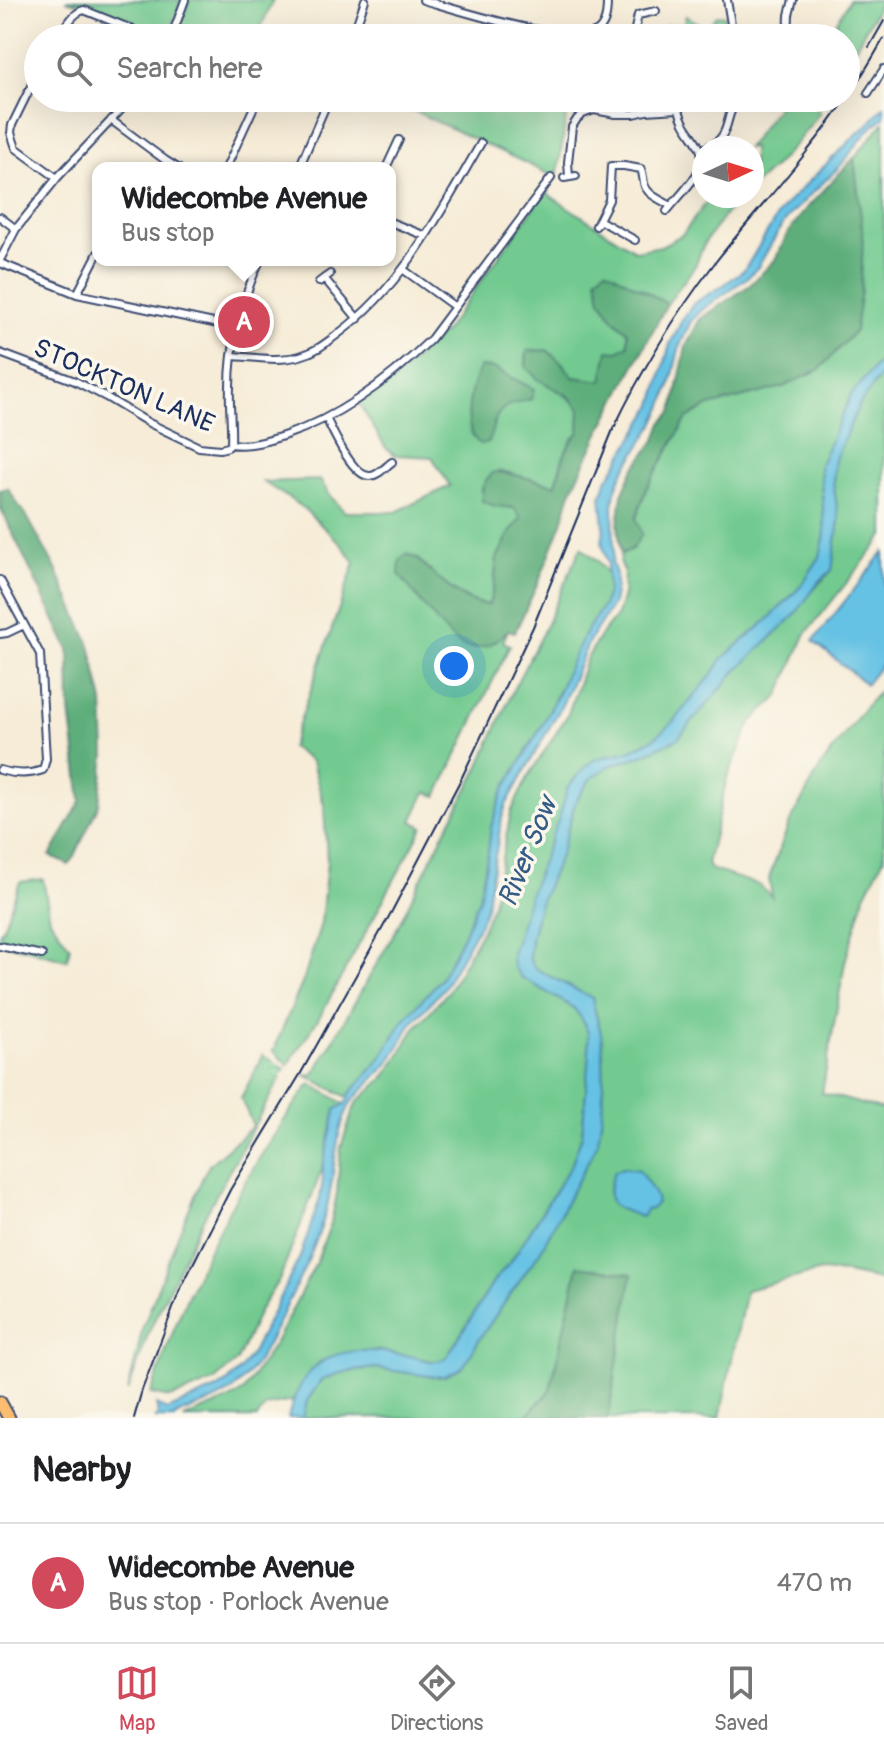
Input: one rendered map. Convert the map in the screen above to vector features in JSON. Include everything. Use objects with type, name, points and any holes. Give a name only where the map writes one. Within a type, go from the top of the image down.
[{"type":"highway","points":[[0,1402],[9,1418]]},
{"type":"street","points":[[176,24],[185,0]]},
{"type":"street","points":[[357,24],[365,0]]},
{"type":"street","points":[[423,0],[514,24]]},
{"type":"street","points":[[603,24],[607,0]]},
{"type":"street","points":[[727,0],[728,24]]},
{"type":"street","points":[[789,24],[793,0]]},
{"type":"street","points":[[68,24],[77,12],[84,10],[119,24]]},
{"type":"street","points":[[636,24],[638,15],[656,11]]},
{"type":"street","points":[[868,93],[884,69]]},
{"type":"street","points":[[24,101],[12,125],[16,148],[57,178]]},
{"type":"street","points":[[119,112],[57,178],[16,229],[0,262],[77,294],[237,328]]},
{"type":"street","points":[[229,162],[252,112]]},
{"type":"street","points":[[302,162],[323,112]]},
{"type":"street","points":[[570,177],[568,162],[572,127],[577,119],[588,112]]},
{"type":"street","points":[[610,112],[647,112]]},
{"type":"street","points":[[679,112],[694,136]]},
{"type":"street","points":[[724,136],[731,112]]},
{"type":"street","points":[[111,120],[168,162]]},
{"type":"street","points":[[389,162],[399,140]]},
{"type":"street","points":[[232,356],[268,359],[299,356],[320,347],[358,319],[404,270],[481,143]]},
{"type":"street","points":[[635,240],[598,223],[609,200],[611,166],[641,169],[647,191],[669,208],[692,179]]},
{"type":"street","name":"STOCKTON LANE","points":[[0,353],[75,381],[199,447],[220,449],[231,444],[273,439],[326,418],[370,392],[407,362],[431,339],[551,178]]},
{"type":"street","points":[[0,217],[16,229]]},
{"type":"street","points":[[396,224],[426,236]]},
{"type":"street","points":[[77,294],[92,265]]},
{"type":"street","points":[[231,444],[232,356],[244,301],[258,266]]},
{"type":"street","points":[[404,270],[455,307]]},
{"type":"street","points":[[324,278],[358,319]]},
{"type":"street","points":[[326,418],[357,469],[369,476],[392,462]]},
{"type":"street","points":[[0,580],[40,654],[46,765],[37,772],[17,774],[0,770]]},
{"type":"street","points":[[0,634],[24,625]]},
{"type":"street","points":[[0,946],[42,955]]},
{"type":"green space","points":[[66,0],[181,0],[172,24],[129,24]]},
{"type":"green space","points":[[190,0],[273,0],[262,24],[181,24]]},
{"type":"green space","points":[[849,0],[882,0],[860,39],[860,24],[836,24]]},
{"type":"green space","points":[[717,15],[725,16],[726,24],[710,24]]},
{"type":"green space","points":[[686,16],[700,24],[683,24]]},
{"type":"green space","points":[[416,112],[567,112],[557,178]]},
{"type":"green space","points":[[774,112],[820,112],[805,132],[764,176],[764,136],[756,136]]},
{"type":"green space","points":[[884,122],[884,356],[851,395],[820,465],[825,534],[820,557],[800,587],[770,618],[722,659],[671,724],[653,739],[630,751],[596,759],[568,787],[521,977],[574,1008],[588,1033],[582,1135],[572,1163],[446,1358],[435,1362],[376,1350],[320,1362],[292,1401],[266,1406],[257,1418],[183,1418],[244,1391],[277,1339],[316,1263],[331,1223],[341,1147],[357,1102],[383,1079],[415,1028],[448,992],[482,930],[493,903],[511,812],[527,779],[568,714],[586,660],[617,615],[623,595],[621,554],[632,549],[636,518],[646,489],[687,418],[709,406],[783,387],[863,235],[854,158]]},
{"type":"green space","points":[[854,158],[863,235],[861,290],[855,331],[820,369],[783,387],[709,406],[687,418],[646,489],[636,518],[642,534],[632,549],[621,554],[618,525],[622,494],[633,470],[673,411],[686,346],[700,319],[750,285],[775,260],[788,233],[805,210]]},
{"type":"green space","points":[[546,191],[636,251],[661,246],[682,235],[702,208],[730,208],[705,242],[695,266],[667,304],[641,288],[613,318],[628,332],[628,345],[618,351],[602,381],[573,377],[562,363],[527,351],[526,367],[581,409],[579,432],[563,457],[556,485],[508,472],[496,472],[481,490],[495,505],[514,508],[521,518],[497,558],[489,605],[459,594],[417,558],[399,574],[449,635],[463,646],[483,647],[508,630],[503,642],[510,645],[437,796],[426,792],[412,821],[423,827],[320,1016],[288,1065],[273,1051],[304,979],[321,923],[327,861],[324,805],[312,762],[291,747],[355,562],[301,506],[263,482],[320,480],[345,512],[396,512],[450,486],[432,457],[395,455],[386,448],[358,402],[402,371],[445,331]]},
{"type":"green space","points":[[606,269],[667,304],[571,492],[539,581],[515,632],[508,630],[483,647],[463,646],[440,625],[399,574],[400,560],[407,554],[421,562],[456,593],[489,605],[497,558],[521,518],[514,508],[482,501],[486,481],[494,472],[556,485],[566,451],[579,432],[580,409],[570,397],[539,380],[526,367],[527,351],[547,350],[573,377],[602,381],[608,350],[618,351],[628,345],[628,332],[613,318],[601,300],[597,277]]},
{"type":"green space","points":[[480,367],[493,368],[534,389],[532,399],[512,404],[501,411],[489,442],[480,444],[470,428],[469,407]]},
{"type":"green space","points":[[884,371],[884,536],[805,635],[779,696],[751,722],[727,778],[707,864],[710,869],[759,885],[772,897],[769,878],[789,824],[821,766],[884,686],[884,858],[865,895],[845,962],[822,1093],[884,1110],[884,1281],[821,1271],[746,1290],[720,1418],[608,1418],[615,1379],[578,1267],[550,1391],[524,1418],[303,1418],[307,1401],[321,1380],[340,1373],[375,1368],[435,1377],[445,1376],[463,1367],[541,1250],[597,1144],[602,1105],[602,1048],[592,998],[543,973],[533,966],[529,958],[539,905],[560,856],[575,803],[590,779],[609,766],[677,739],[735,672],[832,570],[839,520],[833,482],[835,459],[859,405]]},
{"type":"green space","points":[[8,488],[56,569],[90,645],[103,702],[105,755],[99,804],[69,865],[50,856],[81,801],[70,710],[69,650],[0,507],[0,490]]},
{"type":"green space","points":[[581,547],[607,573],[608,590],[603,606],[586,632],[544,722],[503,792],[491,827],[479,899],[440,980],[403,1021],[379,1061],[347,1097],[305,1075],[314,1074],[396,930],[478,770]]},
{"type":"green space","points":[[43,879],[50,919],[70,947],[67,960],[0,942],[0,931],[20,882]]},
{"type":"green space","points":[[263,1055],[285,1069],[197,1230],[150,1329],[128,1391],[143,1327],[204,1174],[210,1164],[253,1126],[241,1098]]},
{"type":"green space","points":[[311,1084],[345,1104],[336,1110],[323,1167],[280,1278],[259,1311],[237,1361],[214,1381],[185,1393],[170,1398],[151,1394],[190,1290],[222,1223],[259,1159]]},
{"type":"green space","points":[[578,1266],[632,1274],[608,1418],[524,1418],[550,1391]]},
{"type":"water","points":[[884,106],[884,117],[791,214],[758,267],[691,321],[680,345],[662,408],[615,491],[612,563],[616,586],[613,604],[589,641],[562,705],[506,805],[486,907],[479,925],[444,988],[412,1023],[389,1063],[352,1101],[341,1126],[330,1193],[318,1236],[259,1359],[236,1387],[222,1396],[173,1418],[155,1418],[158,1414],[156,1405],[167,1410],[217,1389],[241,1369],[252,1353],[300,1257],[320,1198],[323,1167],[336,1109],[345,1104],[347,1097],[379,1061],[403,1021],[440,980],[462,938],[479,899],[491,827],[503,792],[544,722],[586,632],[603,606],[608,590],[608,563],[602,543],[601,496],[606,482],[653,405],[670,344],[682,320],[694,303],[745,269],[788,202]]},
{"type":"water","points":[[884,356],[884,371],[859,405],[835,459],[833,482],[839,520],[832,570],[794,616],[735,672],[677,739],[609,766],[590,779],[575,803],[560,856],[539,905],[529,958],[533,966],[543,973],[592,998],[602,1048],[602,1105],[597,1144],[541,1250],[463,1367],[445,1376],[435,1377],[375,1368],[340,1373],[321,1380],[307,1401],[303,1418],[288,1418],[306,1377],[318,1364],[332,1356],[367,1351],[433,1361],[446,1358],[572,1163],[582,1135],[588,1033],[574,1008],[521,977],[513,966],[512,954],[568,787],[596,759],[630,751],[653,739],[671,724],[722,659],[770,618],[800,587],[820,557],[825,534],[820,465],[851,395]]},
{"type":"water","points":[[884,552],[884,661],[866,684],[813,641]]},
{"type":"water","points":[[623,1168],[639,1170],[654,1193],[657,1203],[642,1217],[617,1207],[610,1198],[614,1172]]},
{"type":"railway","points":[[869,47],[884,21]]},
{"type":"railway","points":[[860,79],[884,38]]},
{"type":"railway","points":[[134,1418],[180,1290],[230,1190],[301,1073],[392,911],[462,777],[533,627],[612,432],[634,388],[658,345],[699,284],[837,112]]},
{"type":"place","name":"Widecombe Avenue","points":[[244,322]]},
{"type":"water label","name":"River Sow","points":[[528,852]]}]
